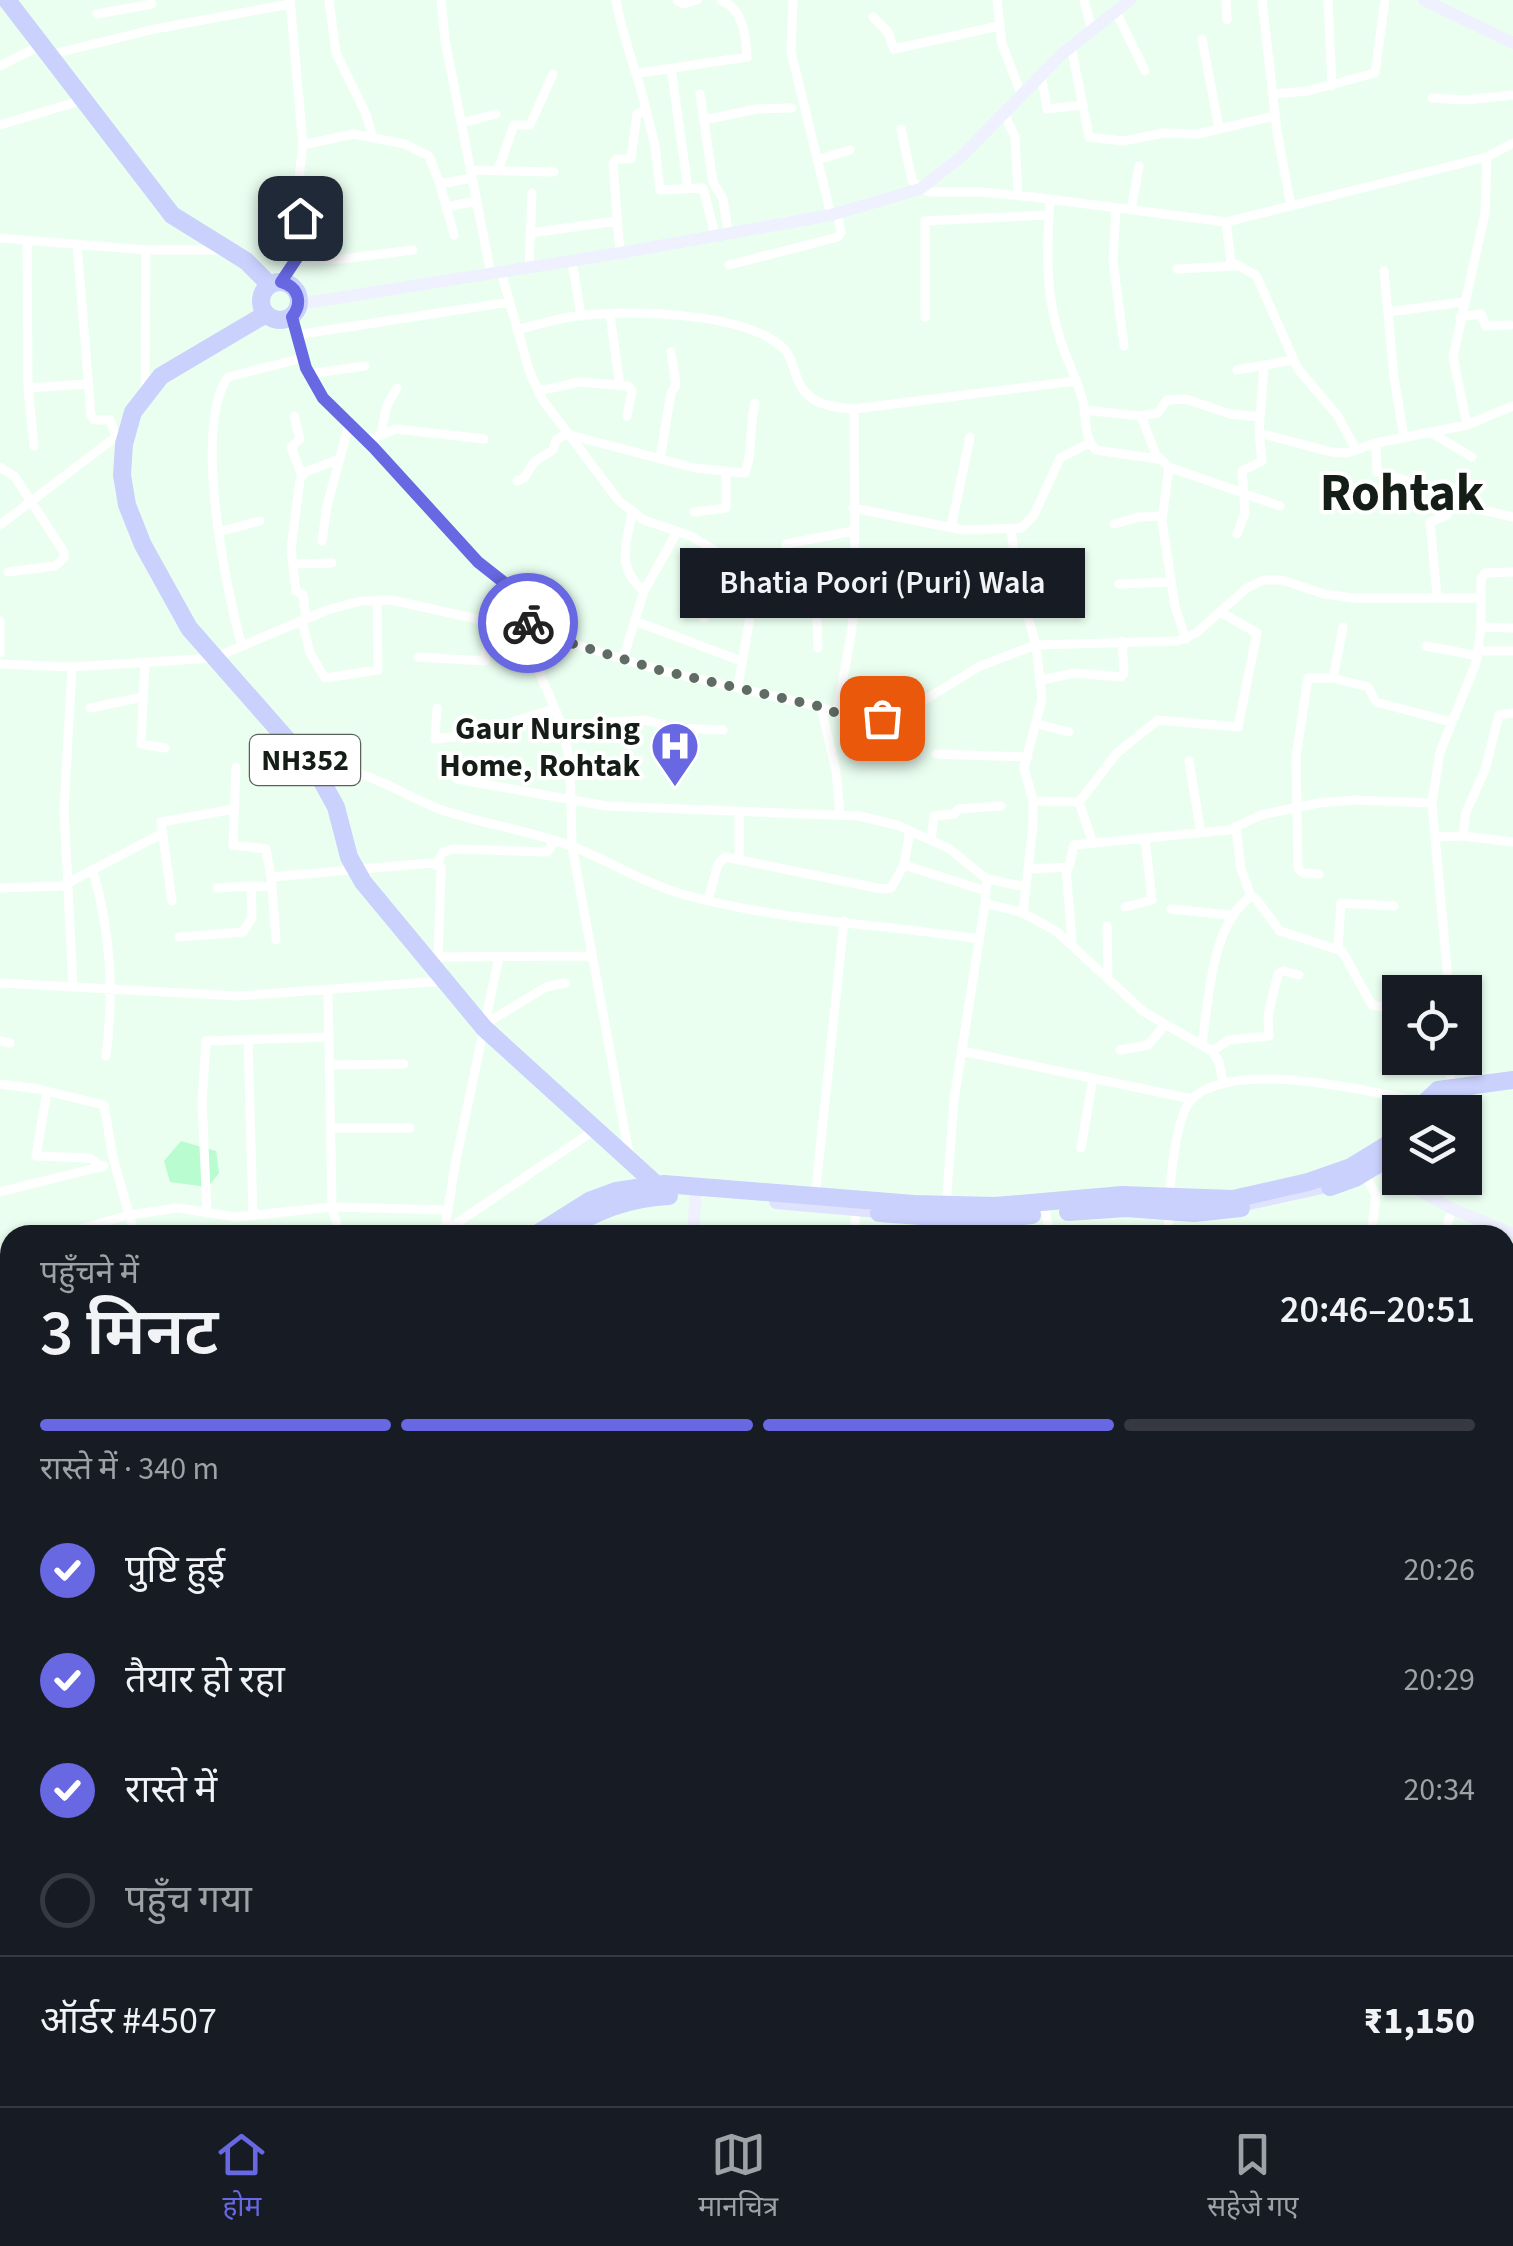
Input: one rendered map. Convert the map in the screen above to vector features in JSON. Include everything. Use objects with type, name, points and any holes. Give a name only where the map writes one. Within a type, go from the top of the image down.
[{"type":"highway","points":[[7,0],[172,215],[230,250],[275,284],[291,286],[298,295],[296,319],[279,320],[266,314],[261,298],[275,284]]},
{"type":"highway","name":"NH352","points":[[266,314],[161,376],[122,433],[127,506],[143,545],[189,628],[313,770],[336,807],[356,870],[432,957],[484,1026],[663,1190]]},
{"type":"highway","points":[[1435,1095],[1451,1086],[1513,1080]]},
{"type":"highway","points":[[1452,1095],[1513,1089]]},
{"type":"highway","points":[[1368,1166],[1382,1152]]},
{"type":"highway","points":[[1003,1225],[1046,1213],[1232,1198],[1308,1182],[1351,1167],[1368,1166],[1382,1158]]},
{"type":"highway","points":[[551,1225],[588,1201],[616,1191],[663,1190],[945,1212],[989,1225]]},
{"type":"highway","points":[[574,1225],[595,1212],[663,1190]]},
{"type":"highway","points":[[815,1202],[856,1211],[945,1212],[1122,1195],[1168,1204]]},
{"type":"main road","points":[[562,1225],[628,1196],[672,1192],[922,1214],[1002,1214],[1109,1203],[1182,1210],[1228,1207],[1345,1181],[1382,1161]]},
{"type":"street","points":[[328,0],[334,48],[366,114],[373,138]]},
{"type":"street","points":[[441,0],[476,201],[496,273],[510,302],[539,392],[566,434],[632,513],[761,572],[805,583]]},
{"type":"street","points":[[616,0],[639,73],[660,190],[703,188],[721,233]]},
{"type":"street","points":[[677,0],[683,4],[698,0]]},
{"type":"street","points":[[639,73],[746,56],[739,14],[721,0]]},
{"type":"street","points":[[729,265],[838,237],[841,232],[817,160],[791,52],[793,0]]},
{"type":"street","points":[[997,0],[1007,61],[1022,96]]},
{"type":"street","points":[[1084,0],[1092,28]]},
{"type":"street","points":[[296,319],[496,273],[834,214],[920,189],[962,156],[1070,46],[1130,0]]},
{"type":"street","points":[[1226,0],[1228,20]]},
{"type":"street","points":[[1262,0],[1274,116],[1291,206]]},
{"type":"street","points":[[1328,0],[1332,86]]},
{"type":"street","points":[[1272,94],[1332,86],[1374,73],[1385,0]]},
{"type":"street","points":[[1424,0],[1513,43]]},
{"type":"street","points":[[98,14],[152,2],[155,29]]},
{"type":"street","points":[[0,66],[45,50],[290,2],[303,145],[298,182],[302,242],[298,260],[275,284]]},
{"type":"street","points":[[1115,10],[1145,70]]},
{"type":"street","points":[[873,17],[889,34],[894,49],[999,26]]},
{"type":"street","points":[[1202,39],[1219,128]]},
{"type":"street","points":[[1070,46],[1087,134],[1092,138],[1123,142],[1164,133],[1198,134],[1274,116]]},
{"type":"street","points":[[671,68],[688,189]]},
{"type":"street","points":[[498,170],[514,125],[530,125],[553,74]]},
{"type":"street","points":[[1041,75],[1047,110],[1083,106]]},
{"type":"street","points":[[700,94],[714,187],[723,198],[721,233]]},
{"type":"street","points":[[1432,98],[1466,100],[1513,95]]},
{"type":"street","points":[[0,125],[83,100]]},
{"type":"street","points":[[704,120],[747,110],[792,108]]},
{"type":"street","points":[[620,254],[614,161],[631,159],[636,116],[646,110]]},
{"type":"street","points":[[1004,112],[1014,137],[1018,196]]},
{"type":"street","points":[[461,122],[496,114]]},
{"type":"street","points":[[901,130],[910,175],[920,189],[1018,196],[1226,222],[1487,157],[1513,143]]},
{"type":"street","points":[[303,145],[340,135],[417,148],[429,156],[454,234]]},
{"type":"street","points":[[817,160],[850,150]]},
{"type":"street","points":[[1467,424],[1452,357],[1485,213],[1487,157]]},
{"type":"street","points":[[1131,210],[1139,166]]},
{"type":"street","points":[[440,184],[498,170],[554,172]]},
{"type":"street","points":[[529,268],[532,192]]},
{"type":"street","points":[[1050,200],[1049,288],[1058,334],[1076,382],[1090,443],[1096,450],[1158,459]]},
{"type":"street","points":[[446,207],[476,201]]},
{"type":"street","points":[[1116,208],[1113,261],[1124,346]]},
{"type":"street","points":[[925,317],[925,221],[1049,215]]},
{"type":"street","points":[[530,234],[617,221]]},
{"type":"street","points":[[1226,222],[1230,258],[1235,266]]},
{"type":"street","points":[[0,238],[146,250],[230,250]]},
{"type":"street","points":[[27,241],[28,388],[34,446]]},
{"type":"street","points":[[0,525],[122,433],[110,420],[92,418],[76,244]]},
{"type":"street","points":[[145,397],[146,250]]},
{"type":"street","points":[[298,260],[413,250]]},
{"type":"street","points":[[572,261],[581,316]]},
{"type":"street","points":[[1177,268],[1235,266],[1256,275],[1293,360],[1338,416],[1356,450]]},
{"type":"street","points":[[1384,270],[1404,438]]},
{"type":"street","points":[[296,319],[510,302]]},
{"type":"street","points":[[1388,312],[1463,302]]},
{"type":"street","points":[[1460,316],[1481,314],[1486,326],[1510,324]]},
{"type":"street","points":[[610,315],[620,386]]},
{"type":"street","points":[[517,330],[581,316],[696,317],[762,335],[785,348],[801,389],[820,406],[854,409],[1076,382]]},
{"type":"street","points":[[296,319],[303,358],[323,398],[478,562],[516,592],[525,608],[534,662],[562,725],[570,763],[572,846],[631,1161]]},
{"type":"street","points":[[660,459],[671,393],[676,385],[671,352]]},
{"type":"street","points":[[242,646],[224,572],[214,502],[212,424],[224,380],[303,358]]},
{"type":"street","points":[[1238,370],[1293,360]]},
{"type":"street","points":[[309,374],[365,366]]},
{"type":"street","points":[[1237,534],[1245,513],[1242,471],[1262,464],[1259,433],[1264,366]]},
{"type":"street","points":[[539,392],[579,382],[632,389],[627,416]]},
{"type":"street","points":[[28,388],[86,384]]},
{"type":"street","points":[[381,432],[384,414],[397,388]]},
{"type":"street","points":[[1084,410],[1141,416],[1158,413],[1164,401],[1170,399],[1197,401],[1230,414],[1260,417]]},
{"type":"street","points":[[517,482],[534,461],[554,450],[556,440],[566,434],[660,459],[726,472],[748,471],[754,404]]},
{"type":"street","points":[[1259,433],[1347,454],[1376,442],[1467,424],[1513,406]]},
{"type":"street","points":[[837,713],[854,592],[854,409]]},
{"type":"street","points":[[294,416],[300,439],[291,447],[302,476],[292,541],[296,591],[303,594],[310,653],[325,678],[378,670],[376,600]]},
{"type":"street","points":[[1141,416],[1158,459],[1168,467],[1280,506]]},
{"type":"street","points":[[322,541],[348,424]]},
{"type":"street","points":[[366,441],[381,432],[405,430],[484,439]]},
{"type":"street","points":[[1430,432],[1472,457]]},
{"type":"street","points":[[951,527],[970,437]]},
{"type":"street","points":[[1376,442],[1377,472],[1429,487],[1447,502],[1513,518]]},
{"type":"street","points":[[853,508],[980,532],[1021,528],[1034,515],[1060,458],[1090,443]]},
{"type":"street","points":[[302,476],[340,459]]},
{"type":"street","points":[[0,467],[15,477],[63,548],[64,558],[54,566],[8,572]]},
{"type":"street","points":[[1168,467],[1162,516],[1175,607],[1186,639]]},
{"type":"street","points":[[694,512],[726,508],[726,472]]},
{"type":"street","points":[[1437,596],[1430,522],[1448,515],[1447,502]]},
{"type":"street","points":[[632,513],[624,565],[632,581],[644,590]]},
{"type":"street","points":[[1114,524],[1139,516],[1162,516]]},
{"type":"street","points":[[221,531],[260,521]]},
{"type":"street","points":[[1011,530],[1021,597],[1036,645],[1042,704],[1025,774],[1033,802],[1023,913]]},
{"type":"street","points":[[786,580],[786,544],[854,531]]},
{"type":"street","points":[[623,659],[644,590],[678,532]]},
{"type":"street","points":[[704,618],[726,557]]},
{"type":"street","points":[[293,564],[332,563]]},
{"type":"street","points":[[738,686],[751,611],[767,596],[761,572]]},
{"type":"street","points":[[1447,975],[1432,803],[1440,752],[1478,654],[1481,578],[1485,573],[1513,572]]},
{"type":"street","points":[[0,664],[72,668],[214,658],[304,620],[361,601],[376,600],[414,603],[528,630],[623,659],[869,720],[904,713],[959,676],[1036,645],[1186,639],[1247,588],[1270,580],[1353,598],[1480,598]]},
{"type":"street","points":[[1119,584],[1172,582]]},
{"type":"street","points":[[818,648],[816,590],[854,592]]},
{"type":"street","points":[[1021,597],[1072,595]]},
{"type":"street","points":[[1079,802],[1117,752],[1156,721],[1239,726],[1257,634],[1220,612]]},
{"type":"street","points":[[0,620],[0,653]]},
{"type":"street","points":[[634,621],[741,662]]},
{"type":"street","points":[[418,657],[446,657],[460,662],[485,660],[488,622]]},
{"type":"street","points":[[1333,678],[1342,627]]},
{"type":"street","points":[[1481,627],[1513,628]]},
{"type":"street","points":[[1041,680],[1075,673],[1121,677],[1122,641]]},
{"type":"street","points":[[1426,646],[1478,654],[1513,651]]},
{"type":"street","points":[[145,662],[141,744],[165,748]]},
{"type":"street","points":[[72,668],[64,810],[73,987]]},
{"type":"street","points":[[1319,874],[1298,870],[1297,738],[1307,680],[1313,676],[1333,678],[1368,687],[1376,702],[1451,722]]},
{"type":"street","points":[[90,708],[143,697]]},
{"type":"street","points":[[822,707],[836,772],[840,814]]},
{"type":"street","points":[[437,708],[436,739],[470,736],[554,709]]},
{"type":"street","points":[[1463,836],[1466,812],[1484,770],[1499,714],[1513,713]]},
{"type":"street","points":[[562,725],[645,720],[688,730],[723,730]]},
{"type":"street","points":[[1037,724],[1068,732]]},
{"type":"street","points":[[936,754],[1028,757]]},
{"type":"street","points":[[1190,762],[1201,833]]},
{"type":"street","points":[[313,770],[340,766],[353,770],[410,798],[572,846],[637,877],[708,900],[755,910],[978,939]]},
{"type":"street","points":[[236,767],[233,846],[266,849],[276,940]]},
{"type":"street","points":[[457,779],[572,802],[840,814],[882,821],[950,849],[986,885]]},
{"type":"street","points":[[1029,869],[1066,868],[1072,864],[1072,846],[1236,828],[1261,815],[1298,806],[1354,800],[1432,803]]},
{"type":"street","points":[[1033,802],[1079,802]]},
{"type":"street","points":[[1079,802],[1093,843]]},
{"type":"street","points":[[931,840],[934,816],[954,814],[959,809],[1001,806]]},
{"type":"street","points":[[172,900],[161,834],[163,821],[234,809]]},
{"type":"street","points":[[739,860],[740,811]]},
{"type":"street","points":[[1236,828],[1241,869],[1250,896],[1280,930],[1338,948],[1372,1005],[1382,1007]]},
{"type":"street","points":[[708,900],[720,860],[725,857],[882,889],[893,886],[904,865],[910,831]]},
{"type":"street","points":[[0,888],[70,883],[161,834]]},
{"type":"street","points":[[1435,837],[1513,842]]},
{"type":"street","points":[[1125,906],[1152,900],[1145,839]]},
{"type":"street","points":[[437,864],[443,852],[452,848],[546,852],[555,841]]},
{"type":"street","points":[[216,888],[437,864]]},
{"type":"street","points":[[437,864],[442,872],[432,957],[592,956]]},
{"type":"street","points":[[904,865],[986,885],[1026,887]]},
{"type":"street","points":[[1066,868],[1072,942]]},
{"type":"street","points":[[93,871],[109,937],[112,989],[106,1056]]},
{"type":"street","points":[[945,1212],[962,1051],[986,885]]},
{"type":"street","points":[[180,937],[243,932],[252,918],[251,886]]},
{"type":"street","points":[[1202,1044],[1212,970],[1229,916],[1250,896]]},
{"type":"street","points":[[1338,948],[1340,902],[1394,906]]},
{"type":"street","points":[[984,903],[1023,913],[1072,942],[1125,997],[1212,1051],[1219,1062],[1223,1084]]},
{"type":"street","points":[[1171,908],[1229,916]]},
{"type":"street","points":[[815,1202],[844,921]]},
{"type":"street","points":[[1107,926],[1108,979]]},
{"type":"street","points":[[445,1225],[499,956]]},
{"type":"street","points":[[1212,1051],[1229,1040],[1269,1036],[1268,1010],[1279,972],[1299,975]]},
{"type":"street","points":[[0,982],[238,996],[446,980]]},
{"type":"street","points":[[484,1026],[546,987],[565,983]]},
{"type":"street","points":[[328,990],[332,1207],[337,1225]]},
{"type":"street","points":[[1120,1050],[1148,1045],[1165,1025]]},
{"type":"street","points":[[207,1211],[202,1103],[204,1045],[212,1040],[329,1037]]},
{"type":"street","points":[[248,1039],[252,1216]]},
{"type":"street","points":[[962,1051],[1192,1099]]},
{"type":"street","points":[[329,1065],[404,1064]]},
{"type":"street","points":[[1451,1075],[1451,1086]]},
{"type":"street","points":[[1080,1148],[1093,1078]]},
{"type":"street","points":[[1168,1225],[1181,1120],[1192,1099],[1223,1084],[1258,1079],[1307,1082],[1382,1099]]},
{"type":"street","points":[[0,1084],[104,1106],[114,1164],[132,1225]]},
{"type":"street","points":[[47,1091],[36,1156],[90,1158],[102,1167]]},
{"type":"street","points":[[330,1128],[410,1128]]},
{"type":"street","points":[[456,1225],[596,1129]]},
{"type":"street","points":[[0,1192],[114,1164]]},
{"type":"street","points":[[1368,1166],[1492,1225]]},
{"type":"street","points":[[1368,1166],[1376,1195],[1372,1225]]},
{"type":"street","points":[[694,1225],[695,1192]]},
{"type":"street","points":[[94,1225],[178,1208],[222,1216],[332,1207],[448,1210]]},
{"type":"street","points":[[1447,1225],[1453,1208]]},
{"type":"street","points":[[855,1225],[856,1211]]},
{"type":"street","points":[[1046,1213],[1048,1225]]},
{"type":"green space","points":[[181,1141],[216,1151],[219,1173],[208,1187],[170,1182],[164,1161]]},
{"type":"way so far","points":[[528,623],[528,630],[659,670],[822,707],[856,720],[882,718]]},
{"type":"place","name":"Bhatia Poori (Puri) Wala","points":[[882,718]]},
{"type":"place","name":"Gaur Nursing Home, Rohtak","points":[[675,788]]},
{"type":"district","name":"Rohtak","points":[[1402,492]]},
{"type":"route","points":[[300,218],[301,252],[281,282],[298,295],[298,308],[292,317],[312,382],[338,415],[374,448],[478,562],[516,592],[528,623]]}]
